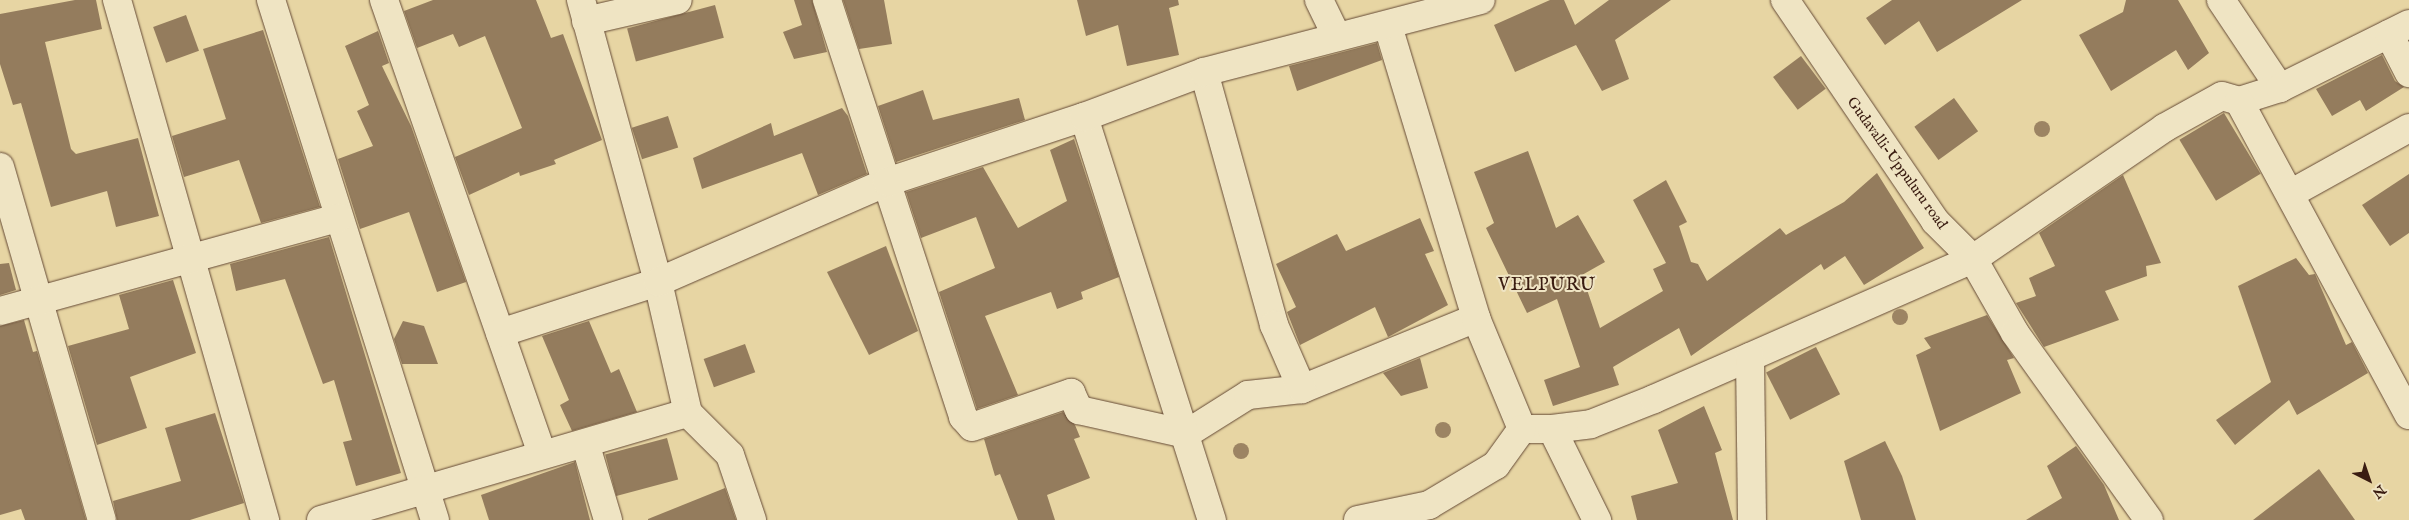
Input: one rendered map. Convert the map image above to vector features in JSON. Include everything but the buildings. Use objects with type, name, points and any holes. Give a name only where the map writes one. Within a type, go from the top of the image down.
[{"type":"street","points":[[117,0],[192,255],[265,520]]},
{"type":"street","points":[[271,0],[338,218],[435,520]]},
{"type":"street","points":[[384,0],[542,453]]},
{"type":"street","points":[[678,0],[584,11],[658,282],[688,413],[730,456],[752,520]]},
{"type":"street","points":[[826,0],[963,417],[972,427],[1071,393],[1079,410],[1186,434],[1248,395],[1302,389],[1476,318]]},
{"type":"street","points":[[1319,0],[1337,37]]},
{"type":"street","points":[[500,334],[658,282],[887,182],[1084,117],[1204,72],[1337,37],[1388,26],[1481,0]]},
{"type":"street","name":"Gudavalli-Uppuluru road","points":[[1785,0],[1935,221],[1973,259],[2015,333],[2149,520]]},
{"type":"street","points":[[2221,0],[2280,88]]},
{"type":"street","points":[[1388,26],[1476,318],[1522,429]]},
{"type":"street","points":[[1522,429],[1552,429],[1591,424],[1973,259],[2164,128],[2222,96],[2238,101],[2280,88],[2399,29],[2409,72]]},
{"type":"street","points":[[1204,72],[1274,325],[1302,389]]},
{"type":"street","points":[[2238,101],[2409,415]]},
{"type":"street","points":[[1084,117],[1212,520]]},
{"type":"street","points":[[2290,194],[2409,128]]},
{"type":"street","points":[[0,167],[102,520]]},
{"type":"street","points":[[0,311],[192,255],[338,218]]},
{"type":"street","points":[[1750,356],[1752,520]]},
{"type":"street","points":[[321,520],[427,492],[542,453],[586,446],[688,413]]},
{"type":"street","points":[[1358,520],[1428,504],[1496,465],[1522,429]]},
{"type":"street","points":[[1552,429],[1597,520]]},
{"type":"street","points":[[586,446],[608,520]]},
{"type":"district","name":"VELPURU","points":[[1547,286]]}]
